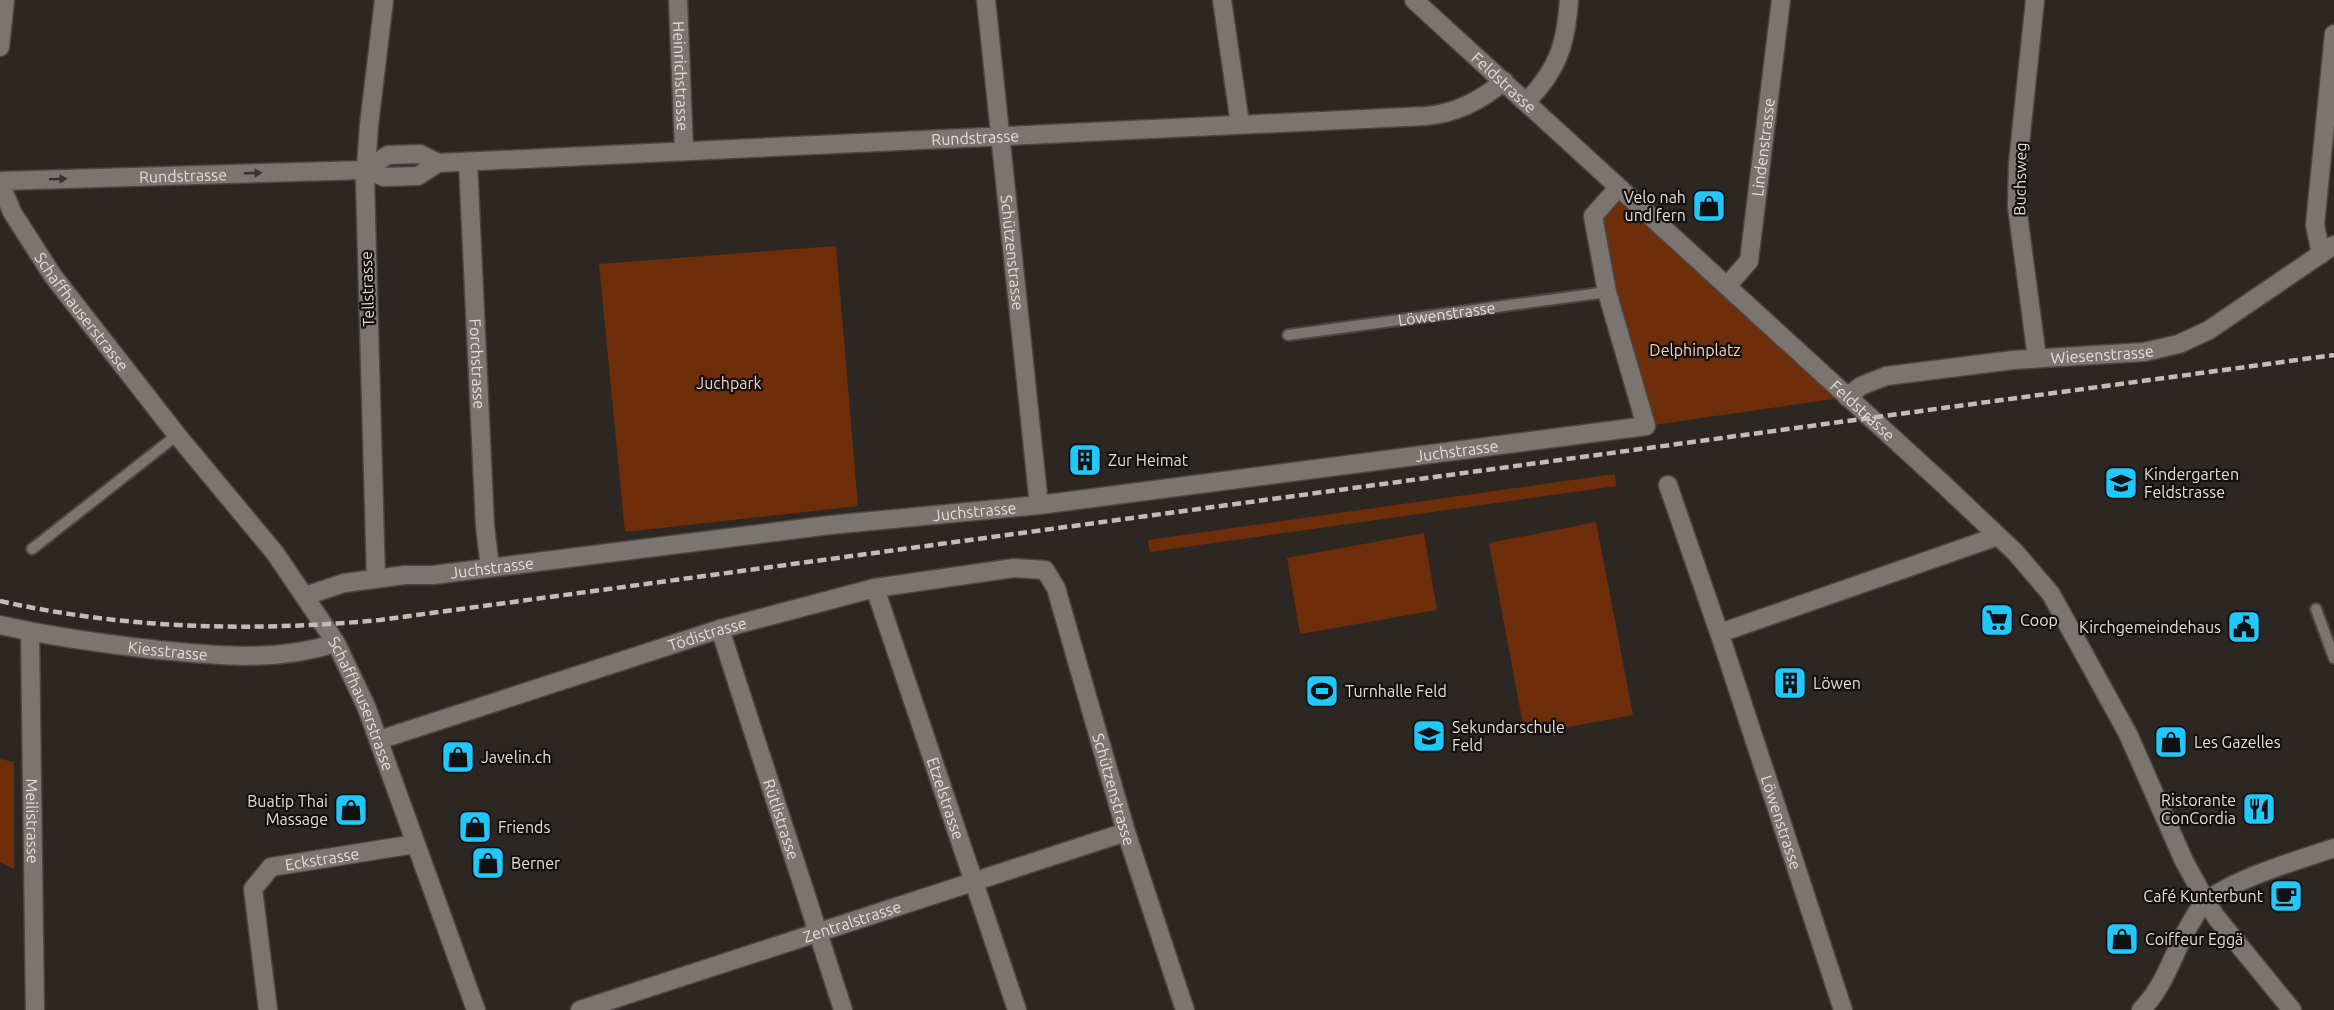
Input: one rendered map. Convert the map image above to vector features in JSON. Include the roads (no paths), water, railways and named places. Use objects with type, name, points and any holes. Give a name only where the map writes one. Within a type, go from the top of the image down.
[{"type":"street","points":[[0,47],[5,0]]},
{"type":"street","name":"Tellstrasse","points":[[376,579],[365,170],[384,0]]},
{"type":"street","name":"Heinrichstrasse","points":[[678,0],[684,152]]},
{"type":"street","name":"Schützenstrasse","points":[[986,0],[1039,505]]},
{"type":"street","points":[[1222,0],[1240,124]]},
{"type":"street","name":"Feldstrasse","points":[[1414,0],[1998,536],[2051,594],[2128,734],[2187,867],[2206,901],[2216,917],[2292,1010]]},
{"type":"street","points":[[1526,102],[1544,83],[1559,55],[1566,35],[1569,0]]},
{"type":"street","name":"Lindenstrasse","points":[[1727,286],[1749,261],[1781,0]]},
{"type":"street","name":"Buchsweg","points":[[2035,0],[2018,163],[2017,207],[2037,358]]},
{"type":"street","points":[[2327,249],[2315,225],[2334,34]]},
{"type":"street","name":"Rundstrasse","points":[[1,190],[365,170],[388,155],[420,154],[438,163],[468,162],[1440,114],[1473,103],[1504,81]]},
{"type":"street","name":"Forchstrasse","points":[[468,162],[484,517],[490,567]]},
{"type":"street","points":[[1607,292],[1593,216],[1618,188]]},
{"type":"street","name":"Schaffhauserstrasse","points":[[1,190],[21,228],[48,269],[177,435],[275,553],[336,643],[357,685],[379,740],[476,1010]]},
{"type":"street","name":"Wiesenstrasse","points":[[1847,396],[1861,386],[1886,376],[2037,358],[2144,352],[2179,344],[2209,330],[2327,249]]},
{"type":"street","name":"Juchstrasse","points":[[305,596],[344,583],[405,575],[433,575],[830,525],[1039,505],[1646,426],[1607,292]]},
{"type":"street","name":"Löwenstrasse","points":[[1668,485],[1720,633],[1843,1010]]},
{"type":"street","points":[[1720,633],[1998,536]]},
{"type":"street","name":"Tödistrasse","points":[[379,740],[720,628],[875,588],[1014,568],[1044,570]]},
{"type":"street","name":"Schützenstrasse","points":[[1044,570],[1056,588],[1125,832],[1185,1010]]},
{"type":"street","name":"Etzelstrasse","points":[[875,588],[1017,1010]]},
{"type":"street","name":"Kiesstrasse","points":[[0,625],[108,645],[211,655],[284,655],[336,643]]},
{"type":"street","name":"Rütlistrasse","points":[[720,628],[843,1010]]},
{"type":"street","name":"Meilistrasse","points":[[30,632],[35,1010]]},
{"type":"street","name":"Zentralstrasse","points":[[580,1010],[1125,832]]},
{"type":"street","name":"Eckstrasse","points":[[268,1010],[254,890],[271,867],[415,844]]},
{"type":"street","points":[[2141,1010],[2154,997],[2189,926],[2206,901],[2251,878],[2334,848]]},
{"type":"lane","name":"Löwenstrasse","points":[[1288,335],[1607,292]]},
{"type":"lane","points":[[32,549],[177,435]]},
{"type":"lane","points":[[2316,609],[2334,658]]},
{"type":"railway","points":[[0,601],[94,617],[189,626],[285,626],[380,620],[2334,355]]},
{"type":"place","name":"Velo nah und fern","points":[[1709,206]]},
{"type":"place","name":"Zur Heimat","points":[[1085,460]]},
{"type":"place","name":"Kindergarten Feldstrasse","points":[[2121,483]]},
{"type":"place","name":"Coop","points":[[1997,620]]},
{"type":"place","name":"Kirchgemeindehaus","points":[[2244,627]]},
{"type":"place","name":"Löwen","points":[[1790,683]]},
{"type":"place","name":"Turnhalle Feld","points":[[1322,691]]},
{"type":"place","name":"Sekundarschule Feld","points":[[1429,736]]},
{"type":"place","name":"Les Gazelles","points":[[2171,742]]},
{"type":"place","name":"Javelin.ch","points":[[458,757]]},
{"type":"place","name":"Ristorante ConCordia","points":[[2259,809]]},
{"type":"place","name":"Buatip Thai Massage","points":[[351,810]]},
{"type":"place","name":"Friends","points":[[475,827]]},
{"type":"place","name":"Berner","points":[[488,863]]},
{"type":"place","name":"Café Kunterbunt","points":[[2286,896]]},
{"type":"place","name":"Coiffeur Eggä","points":[[2122,939]]},
{"type":"park label","name":"Delphinplatz","points":[[1695,350]]},
{"type":"park label","name":"Juchpark","points":[[729,383]]}]
